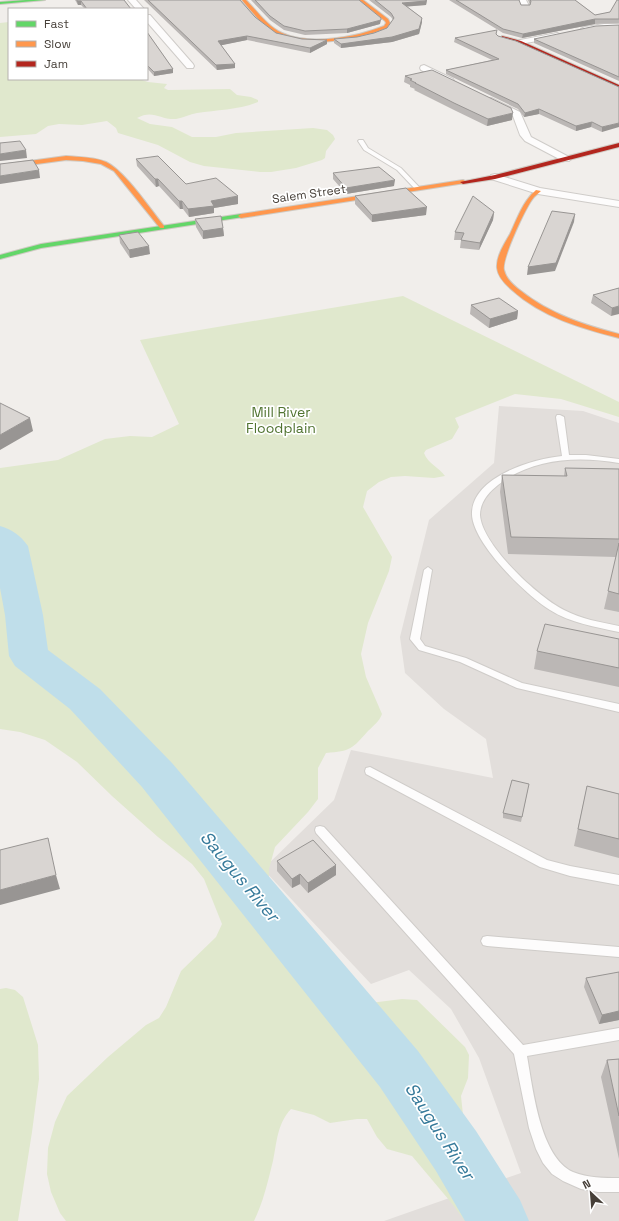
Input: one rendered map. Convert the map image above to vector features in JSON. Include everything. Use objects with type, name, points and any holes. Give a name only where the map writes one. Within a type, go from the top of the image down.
[{"type":"street","points":[[0,3],[42,0]]},
{"type":"street","points":[[132,0],[139,8]]},
{"type":"street","points":[[244,0],[280,33],[298,38],[317,40],[341,38],[373,32],[386,27],[388,23],[387,20],[361,0]]},
{"type":"street","points":[[148,18],[190,66]]},
{"type":"street","points":[[580,30],[619,26]]},
{"type":"street","points":[[520,42],[565,33]]},
{"type":"street","points":[[502,38],[520,42],[619,87]]},
{"type":"street","points":[[424,68],[460,86]]},
{"type":"street","points":[[481,96],[515,113],[525,135],[530,140],[566,159]]},
{"type":"street","name":"Salem Street","points":[[0,257],[61,242],[495,177],[619,145]]},
{"type":"street","points":[[0,168],[66,158],[83,158],[103,163],[116,170],[162,227]]},
{"type":"street","points":[[495,177],[538,191],[619,204]]},
{"type":"street","points":[[538,191],[531,197],[500,262],[499,268],[502,275],[506,281],[519,293],[547,313],[578,326],[619,336]]},
{"type":"lane","points":[[360,141],[366,149],[399,169],[418,189]]},
{"type":"lane","points":[[560,417],[566,458]]},
{"type":"lane","points":[[619,461],[587,456],[566,458],[529,465],[504,475],[482,497],[476,512],[480,531],[496,553],[518,578],[543,601],[552,608],[572,617],[594,624],[619,629]]},
{"type":"lane","points":[[428,570],[415,639],[422,648],[462,660],[520,686],[619,708]]},
{"type":"lane","points":[[370,771],[544,864],[570,871],[619,880]]},
{"type":"lane","points":[[320,830],[520,1051],[536,1133],[543,1151],[549,1160],[556,1168],[573,1180],[593,1185],[619,1186]]},
{"type":"lane","points":[[487,941],[619,952]]},
{"type":"lane","points":[[520,1051],[619,1034]]},
{"type":"shaded area","points":[[499,406],[583,411],[619,423],[619,1221],[384,1221],[521,1173],[479,1058],[451,1009],[409,970],[371,984],[263,869],[334,800],[351,750],[493,778],[486,739],[444,709],[405,673],[400,637],[429,520],[494,463]]},
{"type":"green space","points":[[8,22],[8,80],[142,80],[167,84],[164,88],[168,90],[230,89],[237,95],[251,97],[258,100],[258,102],[251,105],[194,114],[176,119],[148,114],[137,118],[150,124],[172,127],[192,137],[216,137],[236,133],[313,128],[327,130],[335,139],[326,151],[325,158],[322,160],[296,168],[271,172],[260,172],[204,166],[190,162],[158,145],[118,133],[116,128],[107,121],[82,125],[59,124],[48,126],[36,134],[0,137],[0,23]]},
{"type":"green space","name":"Mill River Floodplain","points":[[403,296],[619,402],[619,417],[561,399],[515,394],[455,418],[459,427],[452,439],[426,450],[424,453],[428,460],[445,476],[434,478],[405,476],[391,477],[379,482],[367,491],[363,507],[392,557],[389,571],[368,623],[361,654],[366,677],[382,714],[376,723],[358,742],[350,748],[326,753],[318,768],[318,799],[308,812],[275,847],[269,869],[269,878],[273,890],[290,919],[344,980],[370,1003],[402,999],[417,1000],[465,1047],[469,1055],[468,1078],[461,1096],[463,1115],[471,1143],[498,1184],[519,1221],[465,1221],[412,1156],[387,1149],[377,1137],[367,1119],[330,1123],[314,1115],[291,1109],[280,1127],[267,1184],[254,1221],[66,1221],[60,1213],[51,1192],[47,1174],[48,1148],[55,1122],[67,1096],[108,1057],[146,1025],[159,1018],[166,1007],[181,971],[216,937],[222,924],[204,879],[192,864],[158,837],[77,762],[45,740],[20,732],[0,729],[0,468],[58,460],[105,439],[130,436],[152,437],[179,424],[140,340]]},
{"type":"green space","points":[[6,988],[15,990],[23,997],[38,1045],[39,1079],[18,1221],[0,1221],[0,989]]},
{"type":"building","points":[[124,0],[130,8],[86,8],[81,1],[77,1]]},
{"type":"building","points":[[148,0],[240,0],[255,17],[276,33],[302,39],[327,40],[310,48],[247,36],[218,41],[235,64],[216,65]]},
{"type":"building","points":[[255,0],[359,0],[381,18],[381,20],[347,29],[305,31],[284,26],[270,16]]},
{"type":"building","points":[[375,0],[426,0],[402,3],[422,18],[419,29],[392,37],[341,44],[334,39],[357,37],[387,28],[394,18],[391,13]]},
{"type":"building","points":[[456,0],[519,0],[521,5],[530,5],[530,0],[575,0],[595,15],[610,12],[617,0],[619,0],[619,19],[595,19],[523,34],[503,29]]},
{"type":"building","points":[[619,25],[619,77],[534,39],[596,26]]},
{"type":"building","points":[[497,30],[496,34],[498,36],[516,41],[619,87],[619,123],[602,127],[592,122],[576,126],[539,109],[525,113],[518,104],[446,70],[499,59],[455,38]]},
{"type":"building","points":[[148,33],[173,69],[154,72],[148,66]]},
{"type":"building","points":[[432,70],[511,108],[513,113],[488,119],[415,83],[410,80],[412,79],[405,76]]},
{"type":"building","points":[[20,141],[26,150],[0,154],[0,143]]},
{"type":"building","points":[[158,156],[186,184],[216,178],[238,196],[211,201],[214,206],[188,209],[182,201],[179,201],[136,159]]},
{"type":"building","points":[[33,160],[39,170],[0,176],[0,164]]},
{"type":"building","points":[[379,167],[395,180],[346,188],[333,173]]},
{"type":"building","points":[[406,188],[427,207],[372,215],[355,196]]},
{"type":"building","points":[[473,196],[494,212],[480,243],[461,240],[464,233],[455,232]]},
{"type":"building","points":[[552,211],[575,214],[556,263],[528,267]]},
{"type":"building","points":[[221,216],[223,228],[203,231],[195,219]]},
{"type":"building","points":[[138,232],[149,246],[129,250],[119,235]]},
{"type":"building","points":[[619,288],[619,306],[612,308],[593,295]]},
{"type":"building","points":[[499,298],[518,311],[490,319],[471,305]]},
{"type":"building","points":[[0,403],[30,418],[0,435]]},
{"type":"building","points":[[565,468],[619,469],[619,539],[511,537],[502,475],[567,476]]},
{"type":"building","points":[[619,543],[619,594],[608,591]]},
{"type":"building","points":[[545,624],[619,639],[619,668],[537,651]]},
{"type":"building","points":[[512,780],[529,784],[522,817],[503,813]]},
{"type":"building","points":[[587,786],[619,794],[619,839],[578,829]]},
{"type":"building","points":[[48,838],[56,875],[0,890],[0,850]]},
{"type":"building","points":[[313,840],[336,865],[308,883],[300,874],[292,879],[277,861]]},
{"type":"building","points":[[619,972],[619,1011],[602,1015],[586,978]]},
{"type":"building","points":[[619,1059],[619,1116],[607,1060]]},
{"type":"waterway","name":"Saugus River","points":[[0,537],[10,546],[24,615],[29,656],[85,699],[157,775],[399,1069],[456,1151],[499,1221]]},
{"type":"traffic: fast","points":[[0,3],[43,0]]},
{"type":"traffic: fast","points":[[0,257],[41,246],[241,216]]},
{"type":"traffic: slow","points":[[244,0],[265,23],[275,31],[291,38],[304,40],[333,40],[348,38],[386,27],[388,23],[387,20],[361,0]]},
{"type":"traffic: slow","points":[[0,167],[66,158],[83,159],[103,163],[116,170],[162,227]]},
{"type":"traffic: slow","points":[[241,216],[463,182]]},
{"type":"traffic: slow","points":[[538,191],[531,197],[504,253],[500,266],[503,277],[511,286],[528,300],[552,314],[591,329],[619,336]]},
{"type":"traffic: jam","points":[[502,37],[520,42],[619,87]]},
{"type":"traffic: jam","points":[[463,182],[495,177],[619,145]]}]
